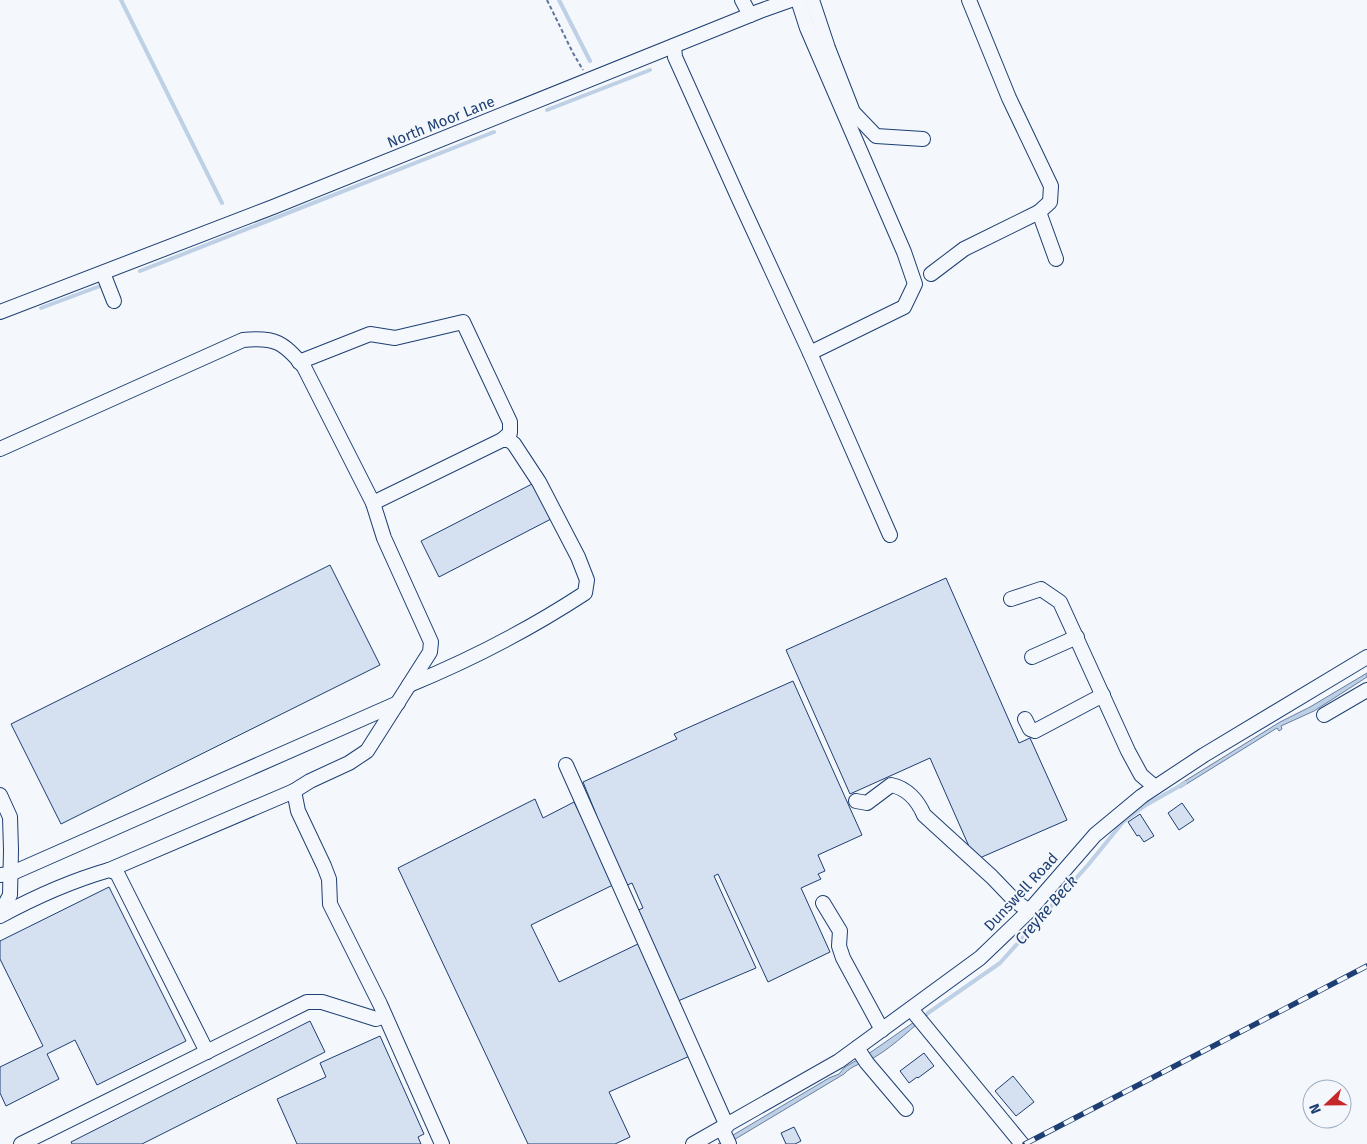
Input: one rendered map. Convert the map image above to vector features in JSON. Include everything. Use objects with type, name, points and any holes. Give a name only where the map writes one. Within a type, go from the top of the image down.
[{"type":"street","points":[[742,0],[750,15]]},
{"type":"street","name":"North Moor Lane","points":[[0,312],[274,207],[791,0]]},
{"type":"street","points":[[798,0],[807,28],[829,75],[904,252],[915,284],[904,307],[810,352]]},
{"type":"street","points":[[812,0],[853,112],[876,136],[923,139]]},
{"type":"street","points":[[931,274],[964,250],[1038,212],[1050,202],[1050,186],[1009,98],[969,0]]},
{"type":"street","points":[[674,46],[679,66],[810,352],[890,535]]},
{"type":"street","points":[[1038,212],[1056,259]]},
{"type":"street","points":[[103,273],[114,301]]},
{"type":"street","points":[[299,362],[370,334],[395,338],[463,322],[510,422],[510,433],[502,440],[373,503]]},
{"type":"street","points":[[0,449],[243,340],[262,338],[278,342],[293,352],[299,362],[373,503],[384,538],[431,642],[430,652],[367,751],[349,763],[310,781],[294,791],[109,870],[34,898],[0,915]]},
{"type":"street","points":[[409,684],[446,669],[503,640],[562,608],[585,593],[587,580],[578,557],[539,482],[514,444],[509,440],[502,440]]},
{"type":"street","points":[[1011,600],[1041,589],[1060,602],[1141,775],[1155,788]]},
{"type":"street","points":[[1032,657],[1077,637]]},
{"type":"street","name":"Dunswell Road","points":[[693,1144],[726,1134],[839,1061],[862,1055],[882,1030],[917,1016],[1029,911],[1095,835],[1142,796],[1204,755],[1367,657]]},
{"type":"street","points":[[1324,715],[1367,690]]},
{"type":"street","points":[[1025,719],[1030,729],[1035,731],[1103,695]]},
{"type":"street","points":[[5,874],[398,702]]},
{"type":"street","points":[[566,765],[726,1134]]},
{"type":"street","points":[[856,802],[867,803],[891,785],[899,786],[918,802],[924,815],[936,827],[1015,901],[1029,911]]},
{"type":"street","points":[[294,791],[298,810],[329,879],[330,904],[385,1016],[442,1144]]},
{"type":"street","points":[[0,795],[10,817],[5,874],[10,895],[0,915]]},
{"type":"street","points":[[109,870],[117,873],[207,1052]]},
{"type":"street","points":[[823,903],[840,931],[838,946],[842,958],[882,1030]]},
{"type":"street","points":[[21,1144],[307,1002],[322,1002],[376,1019],[385,1016]]},
{"type":"street","points":[[917,1016],[1022,1144]]},
{"type":"street","points":[[862,1055],[906,1109]]},
{"type":"path","points":[[547,0],[573,53],[590,80]]},
{"type":"water","points":[[1367,673],[1367,677],[1314,711],[1281,726],[1282,729],[1279,731],[1277,728],[1180,788],[1180,784],[1280,722],[1310,707]]},
{"type":"water","points":[[930,1011],[904,1036],[875,1057],[851,1068],[727,1144],[718,1144],[829,1078],[839,1074],[845,1067],[871,1052]]},
{"type":"building","points":[[532,484],[551,519],[439,577],[421,541]]},
{"type":"building","points":[[330,565],[380,665],[61,824],[11,724]]},
{"type":"building","points":[[946,578],[1019,743],[1030,738],[1067,820],[975,860],[930,758],[850,794],[786,650]]},
{"type":"building","points":[[793,681],[862,835],[818,855],[825,871],[818,874],[821,879],[801,888],[830,952],[768,982],[718,874],[714,876],[756,968],[678,1001],[636,911],[643,908],[632,883],[625,886],[592,816],[596,814],[583,782],[677,739],[674,734]]},
{"type":"building","points":[[535,799],[543,818],[574,802],[615,884],[531,925],[559,982],[640,943],[692,1055],[609,1092],[630,1137],[615,1144],[528,1144],[398,868]]},
{"type":"building","points":[[1182,803],[1194,820],[1179,830],[1168,813]]},
{"type":"building","points":[[1140,814],[1154,836],[1144,842],[1139,835],[1137,836],[1128,822]]},
{"type":"building","points":[[109,887],[186,1041],[97,1085],[75,1040],[47,1054],[59,1079],[6,1106],[0,1093],[0,1067],[43,1046],[0,959],[0,941]]},
{"type":"building","points":[[310,1021],[325,1052],[142,1144],[72,1144],[71,1142]]},
{"type":"building","points":[[380,1036],[424,1134],[418,1137],[421,1144],[297,1144],[277,1099],[326,1077],[320,1063]]},
{"type":"building","points":[[924,1053],[934,1066],[909,1083],[900,1071]]},
{"type":"building","points":[[1013,1076],[1034,1102],[1016,1116],[995,1091]]},
{"type":"building","points":[[794,1127],[801,1141],[795,1144],[786,1144],[781,1133]]},
{"type":"waterway","points":[[121,0],[222,203]]},
{"type":"waterway","points":[[559,0],[590,61]]},
{"type":"waterway","points":[[547,110],[650,70]]},
{"type":"waterway","points":[[140,271],[494,132]]},
{"type":"waterway","points":[[41,308],[100,286]]},
{"type":"waterway","name":"Creyke Beck","points":[[928,1013],[1000,963],[1088,865],[1123,822],[1146,805],[1185,783]]},
{"type":"railway","points":[[1025,1144],[1367,966]]}]
